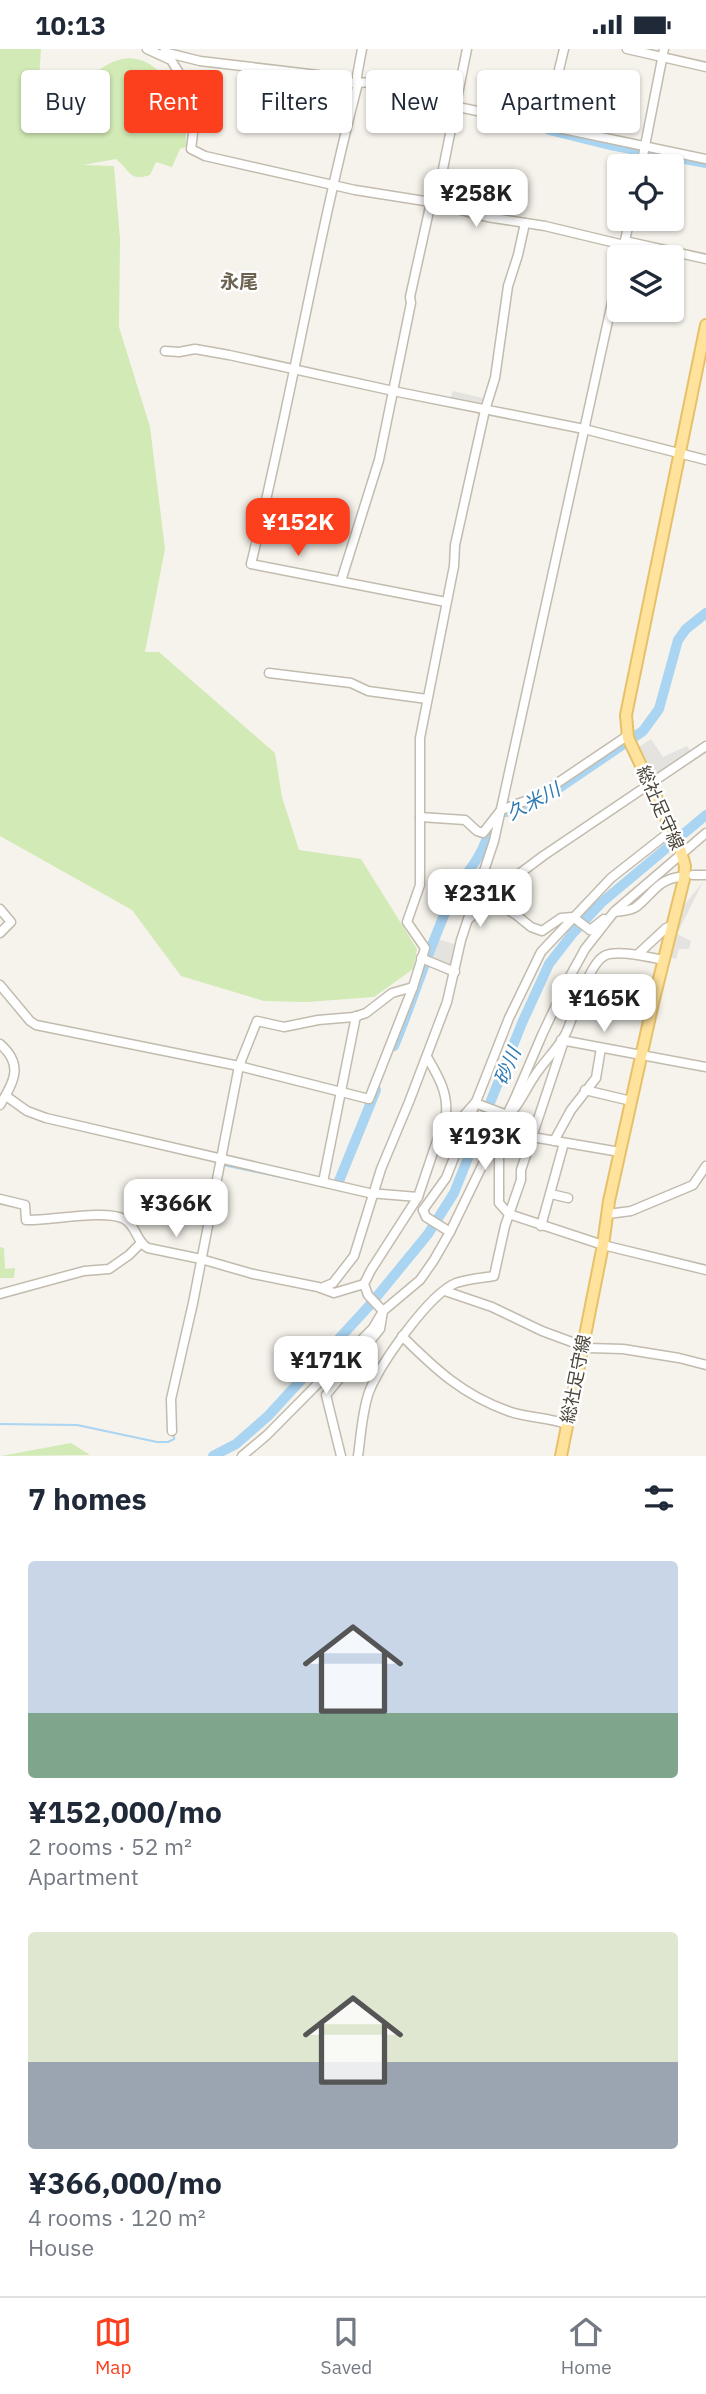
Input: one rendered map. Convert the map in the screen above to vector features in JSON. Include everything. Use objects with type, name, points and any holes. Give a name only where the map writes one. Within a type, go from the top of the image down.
[{"type":"main road","name":"総社足守線","points":[[561,1456],[620,1152],[684,879],[685,866],[681,851],[629,739],[626,715],[706,325]]},
{"type":"street","points":[[149,49],[200,61],[318,75],[366,84]]},
{"type":"street","points":[[149,49],[171,59],[191,92],[196,110],[191,149],[205,156],[355,190],[433,203],[487,217],[706,259]]},
{"type":"street","points":[[362,49],[359,82],[332,184],[330,208],[272,478],[250,564],[446,601]]},
{"type":"street","points":[[462,70],[467,49]]},
{"type":"street","points":[[560,70],[565,49]]},
{"type":"street","points":[[627,49],[663,53],[706,67]]},
{"type":"street","points":[[643,154],[663,53]]},
{"type":"street","points":[[341,581],[379,460],[449,133]]},
{"type":"street","points":[[581,133],[644,149],[706,159]]},
{"type":"street","points":[[0,985],[36,1025],[239,1066],[369,1099],[424,959],[425,948],[407,922],[420,885],[420,738],[454,566],[455,545],[485,410],[495,378],[508,286],[525,223]]},
{"type":"street","points":[[624,243],[627,231]]},
{"type":"street","points":[[321,1288],[333,1283],[354,1256],[373,1193],[447,1002],[467,921],[482,881],[497,826],[607,322]]},
{"type":"street","points":[[165,351],[195,349],[295,369],[584,429],[706,460]]},
{"type":"street","points":[[269,673],[351,683],[368,691],[427,699]]},
{"type":"street","points":[[420,817],[466,820],[483,833],[500,813],[547,790],[629,739]]},
{"type":"street","points":[[467,921],[492,895],[543,856],[706,746]]},
{"type":"street","points":[[423,1210],[446,1178],[524,985],[541,952],[611,878],[673,832]]},
{"type":"street","points":[[589,944],[590,930],[614,912],[681,851],[706,833]]},
{"type":"street","points":[[693,875],[706,875]]},
{"type":"street","points":[[242,1456],[267,1435],[373,1328],[382,1309],[420,1280],[450,1232],[563,991],[589,944],[614,912],[635,909],[659,884],[668,878],[679,877]]},
{"type":"street","points":[[482,881],[492,895],[531,927],[542,931],[561,918],[573,917],[590,930]]},
{"type":"street","points":[[0,909],[11,922],[0,933]]},
{"type":"street","points":[[638,954],[671,926]]},
{"type":"street","points":[[358,1456],[368,1394],[382,1365],[402,1336],[456,1283],[494,1276],[509,1214],[563,1040],[597,963],[603,956],[610,954],[638,954],[663,960]]},
{"type":"street","points":[[424,959],[455,972]]},
{"type":"street","points":[[172,1431],[171,1399],[202,1260],[239,1066],[257,1021],[284,1027],[356,1016],[366,1013],[392,993],[413,987]]},
{"type":"street","points":[[323,1182],[356,1016]]},
{"type":"street","points":[[475,1103],[507,1115],[512,1113],[534,1077],[563,1040]]},
{"type":"street","points":[[563,1040],[706,1067]]},
{"type":"street","points":[[0,1044],[11,1054],[15,1071],[0,1105]]},
{"type":"street","points":[[554,1141],[571,1110],[597,1074],[601,1048]]},
{"type":"street","points":[[382,1309],[368,1295],[364,1284],[420,1192],[440,1133],[447,1100],[427,1057]]},
{"type":"street","points":[[585,1090],[631,1101]]},
{"type":"street","points":[[6,1096],[27,1111],[46,1118],[220,1159],[373,1193],[430,1192],[431,1196],[423,1210]]},
{"type":"street","points":[[440,1133],[449,1132],[475,1103]]},
{"type":"street","points":[[507,1115],[508,1123],[499,1152],[499,1203],[509,1214],[603,1245],[706,1270]]},
{"type":"street","points":[[499,1152],[503,1153],[518,1140],[532,1137],[620,1152]]},
{"type":"street","points":[[541,1226],[564,1143]]},
{"type":"street","points":[[608,1214],[631,1211],[693,1185],[706,1166]]},
{"type":"street","points":[[551,1194],[568,1198]]},
{"type":"street","points":[[0,1199],[24,1205],[26,1220],[113,1215],[129,1222],[141,1243],[148,1248],[334,1293],[364,1284]]},
{"type":"street","points":[[423,1210],[426,1217],[450,1232]]},
{"type":"street","points":[[0,1294],[84,1271],[109,1269],[141,1243]]},
{"type":"street","points":[[445,1291],[492,1307],[542,1331],[582,1345],[678,1358],[706,1365]]},
{"type":"street","points":[[341,1456],[326,1395],[380,1329],[382,1309]]},
{"type":"street","points":[[402,1336],[444,1377],[465,1391],[508,1412],[550,1418],[566,1424]]},
{"type":"green space","points":[[0,49],[41,49],[40,70],[21,70],[21,133],[110,133],[110,70],[100,70],[114,61],[139,59],[157,70],[124,70],[124,133],[186,133],[186,147],[180,149],[172,167],[156,162],[150,175],[143,177],[130,174],[116,159],[83,165],[114,166],[120,239],[119,327],[150,427],[165,549],[145,652],[159,652],[275,753],[282,797],[299,850],[361,859],[417,949],[413,969],[374,997],[307,1002],[264,1001],[181,976],[132,910],[0,836]]},
{"type":"green space","points":[[0,1247],[4,1248],[5,1269],[15,1268],[14,1278],[0,1278]]},
{"type":"green space","points":[[71,1443],[90,1455],[1,1456]]},
{"type":"shaded area","points":[[453,391],[487,399],[485,409],[449,401]]},
{"type":"shaded area","points":[[651,739],[663,757],[687,746],[691,752],[653,778],[637,748]]},
{"type":"shaded area","points":[[703,882],[677,934],[691,941],[689,949],[679,949],[676,959],[667,957],[684,905]]},
{"type":"shaded area","points":[[437,939],[458,945],[453,969],[429,959]]},
{"type":"waterway","points":[[561,133],[706,163]]},
{"type":"waterway","name":"久米川","points":[[506,812],[532,803],[556,790],[643,731],[659,709],[678,640],[686,629],[706,613]]},
{"type":"waterway","name":"砂川","points":[[213,1456],[236,1444],[268,1416],[369,1306],[428,1234],[454,1193],[522,1023],[549,964],[601,903],[706,815]]},
{"type":"waterway","name":"久米川","points":[[394,1046],[445,912],[456,888],[475,862],[495,824]]},
{"type":"waterway","name":"久米川","points":[[339,1181],[376,1090]]},
{"type":"waterway","points":[[223,1165],[333,1188]]},
{"type":"waterway","points":[[0,1424],[77,1425],[157,1442],[168,1442],[174,1439],[174,1434]]},
{"type":"district","name":"永尾","points":[[239,281]]}]
